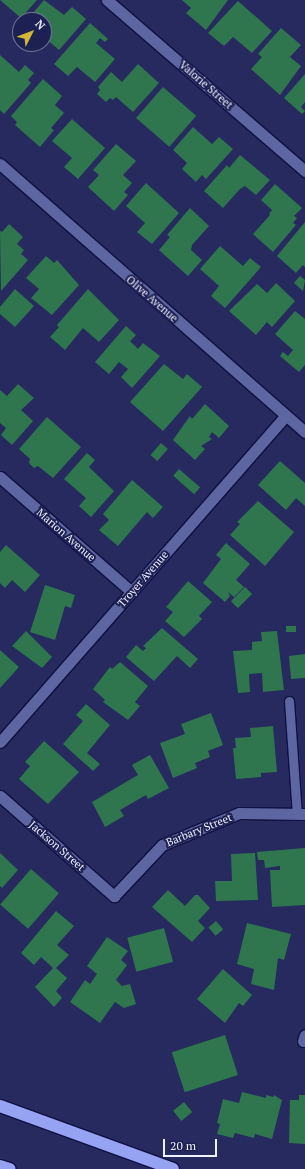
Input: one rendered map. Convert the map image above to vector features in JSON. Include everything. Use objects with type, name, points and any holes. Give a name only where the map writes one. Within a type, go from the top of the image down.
[{"type":"highway","points":[[0,1106],[173,1169]]},
{"type":"highway","points":[[0,1166],[10,1169]]},
{"type":"street","name":"Valorie Street","points":[[107,0],[305,171]]},
{"type":"street","name":"Olive Avenue","points":[[0,164],[305,432]]},
{"type":"street","name":"Troyer Avenue","points":[[0,742],[285,416]]},
{"type":"street","name":"Marion Avenue","points":[[0,477],[132,592]]},
{"type":"street","name":"Jackson Street","points":[[0,796],[114,896]]},
{"type":"street","name":"Barbary Street","points":[[114,896],[162,845],[239,813],[301,814]]},
{"type":"lane","points":[[289,701],[301,814]]},
{"type":"building","points":[[0,0],[37,0],[26,12],[14,12]]},
{"type":"building","points":[[44,0],[64,15],[72,7],[86,19],[59,50],[52,44],[52,12],[34,12]]},
{"type":"building","points":[[182,0],[228,0],[206,30],[186,13],[191,8]]},
{"type":"building","points":[[238,1],[272,31],[252,53],[233,37],[224,46],[208,33]]},
{"type":"building","points":[[90,23],[108,39],[105,42],[100,38],[96,43],[115,59],[95,82],[77,67],[68,76],[54,64]]},
{"type":"building","points":[[281,28],[301,45],[290,57],[301,66],[280,95],[251,69],[262,57],[258,54]]},
{"type":"building","points":[[0,55],[19,72],[25,65],[34,73],[28,80],[31,83],[4,114],[0,110]]},
{"type":"building","points":[[138,64],[159,83],[133,112],[116,97],[113,100],[110,98],[106,102],[97,94],[100,90],[98,87],[111,72],[122,82]]},
{"type":"building","points":[[305,74],[305,102],[301,107],[305,111],[302,114],[284,98]]},
{"type":"building","points":[[43,79],[62,96],[55,105],[64,113],[51,128],[54,130],[40,147],[15,125],[17,122],[11,116]]},
{"type":"building","points":[[163,87],[196,116],[169,147],[136,118]]},
{"type":"building","points":[[72,119],[105,148],[78,179],[64,167],[72,158],[52,141]]},
{"type":"building","points":[[193,127],[212,144],[219,137],[233,149],[206,179],[202,175],[196,182],[182,169],[187,163],[173,150]]},
{"type":"building","points":[[116,144],[136,161],[123,175],[132,183],[124,192],[128,195],[114,211],[88,187],[99,175],[93,170]]},
{"type":"building","points":[[240,155],[270,180],[256,195],[245,186],[240,189],[223,208],[204,191],[227,165],[229,168]]},
{"type":"building","points":[[146,183],[179,213],[152,244],[137,232],[145,223],[126,206]]},
{"type":"building","points":[[275,184],[302,208],[294,216],[297,218],[293,223],[296,225],[273,252],[253,234],[270,215],[269,214],[272,210],[261,200]]},
{"type":"building","points":[[190,208],[209,226],[192,245],[191,250],[202,260],[188,276],[159,250],[170,237],[167,235]]},
{"type":"building","points":[[305,222],[305,267],[303,265],[296,273],[277,256]]},
{"type":"building","points":[[9,224],[23,237],[17,244],[24,250],[21,254],[28,260],[1,291],[0,231],[2,232]]},
{"type":"building","points":[[220,246],[243,266],[250,258],[261,267],[225,308],[211,296],[219,286],[200,269]]},
{"type":"building","points":[[46,256],[54,263],[57,260],[79,285],[52,315],[31,298],[39,289],[26,278]]},
{"type":"building","points":[[300,276],[305,280],[303,291],[294,283]]},
{"type":"building","points":[[276,283],[295,301],[272,327],[267,322],[256,335],[229,311],[257,284],[267,293]]},
{"type":"building","points":[[15,289],[34,306],[15,327],[0,314],[0,307]]},
{"type":"building","points":[[88,289],[119,320],[99,342],[83,328],[65,350],[50,337],[59,327],[57,325]]},
{"type":"building","points":[[295,311],[305,319],[305,365],[299,372],[280,356],[283,352],[288,356],[293,350],[275,334]]},
{"type":"building","points":[[126,326],[136,335],[130,341],[138,349],[143,343],[160,356],[132,388],[121,377],[128,369],[119,362],[109,374],[95,362]]},
{"type":"building","points":[[164,364],[183,379],[187,374],[202,387],[163,431],[130,402]]},
{"type":"building","points":[[18,384],[34,398],[21,410],[33,421],[12,445],[1,435],[6,428],[0,423],[0,390],[7,396]]},
{"type":"building","points":[[205,404],[229,426],[219,438],[212,432],[209,437],[212,439],[201,446],[205,449],[195,460],[173,440],[190,416],[192,419]]},
{"type":"building","points":[[47,417],[81,447],[53,478],[38,466],[34,468],[29,463],[30,459],[19,449]]},
{"type":"building","points":[[161,443],[168,449],[157,461],[151,455]]},
{"type":"building","points":[[87,453],[95,460],[89,467],[114,491],[91,517],[79,506],[86,498],[64,479]]},
{"type":"building","points":[[280,461],[305,483],[305,506],[296,498],[286,510],[258,485]]},
{"type":"building","points":[[179,469],[200,487],[194,494],[173,476]]},
{"type":"building","points":[[132,480],[163,507],[153,518],[147,512],[118,546],[99,530],[109,520],[103,514]]},
{"type":"building","points":[[258,501],[294,532],[265,566],[230,535],[240,524],[237,522]]},
{"type":"building","points":[[226,543],[250,564],[236,580],[244,587],[234,597],[228,592],[230,596],[225,602],[203,583],[221,559],[216,555]]},
{"type":"building","points":[[6,545],[40,575],[25,592],[12,580],[5,588],[0,583],[0,552]]},
{"type":"building","points":[[188,581],[212,602],[199,616],[202,619],[184,637],[165,621],[173,612],[166,607]]},
{"type":"building","points":[[45,585],[75,595],[71,608],[65,606],[55,640],[30,632]]},
{"type":"building","points":[[245,587],[252,594],[238,608],[231,601]]},
{"type":"building","points":[[286,626],[296,626],[296,632],[286,632]]},
{"type":"building","points":[[162,628],[198,659],[190,668],[177,656],[154,681],[126,657],[136,645],[143,651],[146,648],[143,646]]},
{"type":"building","points":[[26,631],[52,657],[42,668],[12,646]]},
{"type":"building","points":[[277,631],[284,690],[263,692],[262,673],[249,674],[250,692],[238,693],[233,651],[252,650],[252,642],[262,641],[261,632]]},
{"type":"building","points":[[0,650],[19,667],[0,688]]},
{"type":"building","points":[[305,654],[305,678],[291,679],[289,656]]},
{"type":"building","points":[[120,662],[148,686],[135,702],[140,706],[128,720],[103,702],[105,700],[93,689],[110,667],[112,669]]},
{"type":"building","points":[[86,704],[110,725],[87,753],[100,764],[93,771],[63,744],[83,721],[76,715]]},
{"type":"building","points":[[211,713],[223,745],[208,751],[210,757],[195,763],[197,768],[173,778],[160,743],[185,734],[181,724]]},
{"type":"building","points":[[273,726],[277,772],[261,773],[261,777],[236,779],[233,748],[236,748],[235,738],[251,737],[250,728]]},
{"type":"building","points":[[44,741],[79,772],[48,804],[19,779],[30,766],[25,762]]},
{"type":"building","points":[[150,755],[169,788],[148,799],[146,795],[120,810],[124,816],[105,827],[92,802],[138,775],[132,765]]},
{"type":"building","points":[[305,848],[305,905],[272,907],[270,870],[280,870],[280,866],[265,868],[264,860],[258,860],[257,852]]},
{"type":"building","points":[[0,853],[18,870],[2,888],[0,886]]},
{"type":"building","points":[[255,853],[258,900],[216,901],[215,881],[232,881],[231,854]]},
{"type":"building","points":[[31,869],[59,893],[28,929],[0,904]]},
{"type":"building","points":[[168,890],[185,906],[195,895],[198,895],[210,908],[198,921],[205,928],[192,942],[152,907]]},
{"type":"building","points":[[56,911],[74,926],[57,945],[69,955],[56,968],[67,978],[56,991],[62,998],[54,1007],[35,987],[53,968],[41,957],[34,965],[21,953]]},
{"type":"building","points":[[216,921],[223,929],[216,936],[208,928]]},
{"type":"building","points":[[247,923],[291,934],[284,960],[278,958],[274,990],[251,984],[254,969],[237,964]]},
{"type":"building","points":[[164,928],[173,962],[136,972],[127,938]]},
{"type":"building","points":[[107,937],[128,951],[121,960],[127,965],[116,980],[122,986],[130,984],[136,1004],[124,1008],[115,1002],[100,1023],[70,1002],[85,980],[90,984],[97,974],[87,966]]},
{"type":"building","points":[[223,969],[252,995],[243,1006],[239,1003],[225,1023],[197,999]]},
{"type":"building","points":[[225,1035],[238,1075],[185,1092],[172,1052]]},
{"type":"building","points":[[242,1092],[266,1098],[266,1095],[273,1097],[274,1095],[282,1100],[272,1139],[255,1134],[254,1138],[235,1133],[233,1138],[217,1134],[220,1124],[217,1123],[223,1099],[239,1103]]},
{"type":"building","points":[[299,1095],[305,1095],[305,1144],[289,1143],[290,1100],[299,1100]]},
{"type":"building","points":[[184,1102],[192,1112],[181,1121],[173,1111]]}]
